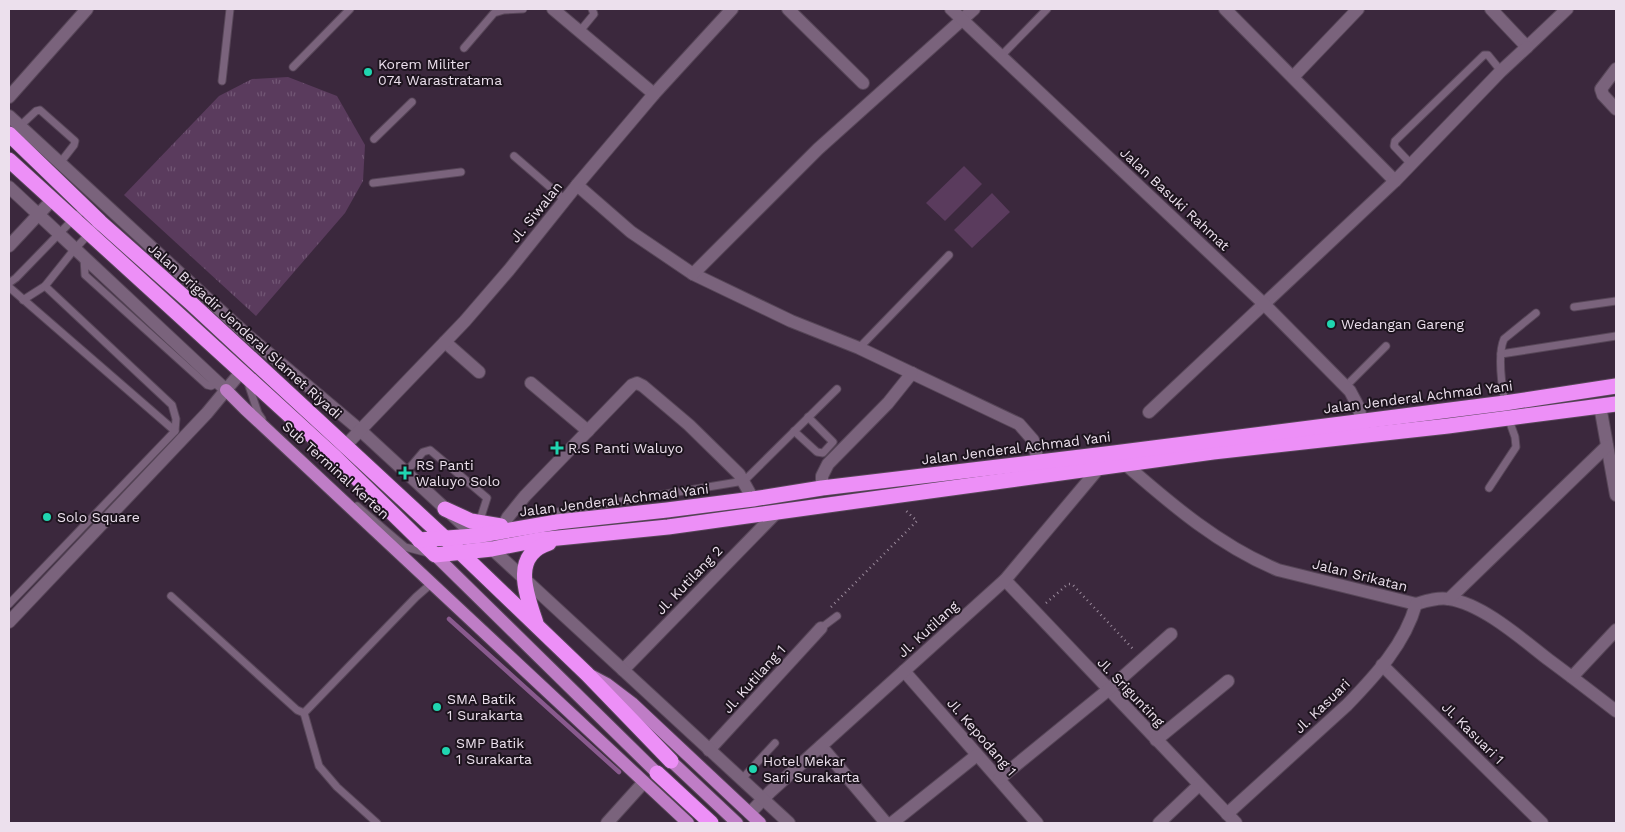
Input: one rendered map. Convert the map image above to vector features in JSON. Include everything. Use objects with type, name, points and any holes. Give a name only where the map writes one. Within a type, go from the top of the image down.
[{"type":"highway","name":"Jalan Brigadir Jenderal Slamet Riyadi","points":[[14,130],[85,208],[346,445],[461,553],[587,674],[671,761]]},
{"type":"highway","points":[[9,160],[335,457],[435,555]]},
{"type":"highway","name":"Jalan Jenderal Achmad Yani","points":[[435,555],[492,549],[538,540],[668,527],[1099,468],[1362,428],[1504,397],[1616,386]]},
{"type":"highway","name":"Jalan Jenderal Achmad Yani","points":[[419,540],[444,537],[477,529],[518,529],[645,505],[667,510],[753,499],[1036,451],[1123,452],[1362,428],[1448,426],[1616,404]]},
{"type":"highway","points":[[1445,410],[1448,426]]},
{"type":"highway","points":[[446,509],[477,529]]},
{"type":"highway","points":[[667,510],[668,527]]},
{"type":"highway","points":[[537,626],[524,579],[529,556],[546,543],[568,538]]},
{"type":"highway","points":[[657,773],[711,823]]},
{"type":"main road","points":[[221,390],[245,409],[688,823]]},
{"type":"main road","points":[[435,555],[657,773]]},
{"type":"main road","points":[[587,674],[607,684],[632,703],[760,823]]},
{"type":"main road","points":[[671,761],[736,823]]},
{"type":"street","points":[[9,97],[88,9]]},
{"type":"street","points":[[554,9],[654,94]]},
{"type":"street","name":"Jl. Siwalan","points":[[346,445],[445,342],[509,270],[577,184],[654,94],[732,9]]},
{"type":"street","points":[[788,9],[863,83]]},
{"type":"street","name":"Jalan Basuki Rahmat","points":[[951,9],[1264,304],[1351,392]]},
{"type":"street","points":[[693,274],[818,149],[974,9]]},
{"type":"street","points":[[1225,9],[1395,181]]},
{"type":"street","points":[[1294,77],[1358,9]]},
{"type":"street","points":[[1491,9],[1527,47]]},
{"type":"street","points":[[1149,412],[1395,181],[1501,71],[1567,9]]},
{"type":"street","points":[[1616,69],[1601,89],[1616,109]]},
{"type":"street","points":[[9,116],[14,130],[60,163],[247,335],[360,430],[446,509]]},
{"type":"street","points":[[577,184],[631,232],[693,274],[791,321],[859,348],[1019,424],[1036,451]]},
{"type":"street","points":[[9,187],[35,218],[79,254],[221,390]]},
{"type":"street","points":[[9,246],[52,200]]},
{"type":"street","points":[[445,342],[479,372]]},
{"type":"street","points":[[822,488],[822,476],[828,464],[888,403],[912,373]]},
{"type":"street","points":[[9,622],[208,413],[221,390],[244,374]]},
{"type":"street","points":[[531,383],[588,431]]},
{"type":"street","points":[[492,549],[501,529],[525,496],[637,383],[689,425],[739,474],[753,499]]},
{"type":"street","points":[[1351,392],[1360,408],[1362,428]]},
{"type":"street","points":[[1600,406],[1616,495]]},
{"type":"street","points":[[1449,599],[1607,446]]},
{"type":"street","name":"Jalan Srikatan","points":[[1125,464],[1180,511],[1213,534],[1257,561],[1278,570],[1416,604],[1431,600],[1449,599],[1474,607],[1485,613],[1616,710]]},
{"type":"street","name":"Jl. Kutilang","points":[[750,813],[821,746],[1005,580],[1099,468]]},
{"type":"street","name":"Jl. Kutilang 2","points":[[623,670],[777,512]]},
{"type":"street","points":[[477,529],[492,549],[789,823]]},
{"type":"street","name":"Jl. Srigunting","points":[[1005,580],[1236,823]]},
{"type":"street","name":"Jl. Kasuari","points":[[1227,814],[1347,705],[1382,665],[1410,621],[1416,604]]},
{"type":"street","name":"Jl. Kutilang 1","points":[[709,750],[821,628]]},
{"type":"street","points":[[1572,677],[1616,630]]},
{"type":"street","points":[[999,779],[1108,690],[1171,634]]},
{"type":"street","name":"Jl. Kasuari 1","points":[[1382,665],[1542,823]]},
{"type":"street","name":"Jl. Kepodang 1","points":[[904,671],[1037,823]]},
{"type":"street","points":[[1156,740],[1228,681]]},
{"type":"street","points":[[821,746],[886,823]]},
{"type":"street","points":[[892,823],[977,755]]},
{"type":"street","points":[[607,823],[644,782]]},
{"type":"street","points":[[1160,823],[1199,785]]},
{"type":"lane","points":[[222,81],[230,9]]},
{"type":"lane","points":[[293,67],[350,9]]},
{"type":"lane","points":[[464,48],[494,13],[504,10],[523,9]]},
{"type":"lane","points":[[580,31],[594,14],[592,9]]},
{"type":"lane","points":[[1001,56],[1047,9]]},
{"type":"lane","points":[[1411,164],[1398,152],[1394,146],[1395,141],[1484,55],[1488,55],[1501,71]]},
{"type":"lane","points":[[374,139],[412,102]]},
{"type":"lane","points":[[14,130],[36,111],[40,110],[75,141],[60,163]]},
{"type":"lane","points":[[514,156],[565,200]]},
{"type":"lane","points":[[374,183],[461,172]]},
{"type":"lane","points":[[9,283],[59,236],[85,208]]},
{"type":"lane","points":[[23,300],[45,286],[79,254],[89,234],[100,222]]},
{"type":"lane","points":[[859,348],[949,254]]},
{"type":"lane","points":[[9,604],[175,431],[176,419],[172,405],[45,286]]},
{"type":"lane","points":[[9,288],[175,431]]},
{"type":"lane","points":[[1574,307],[1616,301]]},
{"type":"lane","points":[[1489,488],[1516,447],[1504,397],[1502,345],[1504,339],[1536,313]]},
{"type":"lane","points":[[1501,354],[1616,336]]},
{"type":"lane","points":[[1351,392],[1386,346]]},
{"type":"lane","name":"Sub Terminal Kerten","points":[[244,374],[258,413],[265,422],[332,484],[405,547],[435,555]]},
{"type":"lane","points":[[645,505],[683,491],[744,481],[837,389]]},
{"type":"lane","points":[[794,431],[817,452],[823,453],[833,442],[808,417]]},
{"type":"lane","points":[[406,472],[423,452],[430,450],[487,498],[477,529]]},
{"type":"lane","points":[[683,491],[688,507]]},
{"type":"lane","points":[[304,713],[416,597],[432,583]]},
{"type":"lane","points":[[171,596],[297,710],[304,713]]},
{"type":"lane","points":[[821,628],[837,616]]},
{"type":"lane","points":[[304,713],[320,766],[336,786],[377,823]]},
{"type":"lane","points":[[741,780],[776,743]]},
{"type":"path","points":[[821,628],[818,623],[819,619],[917,521],[891,496]]},
{"type":"path","points":[[1035,612],[1068,584],[1072,584],[1142,658]]},
{"type":"green space","points":[[288,77],[337,96],[365,145],[363,181],[345,213],[256,316],[124,195],[219,96],[252,79]]},
{"type":"green space","points":[[964,166],[982,184],[945,221],[926,203]]},
{"type":"green space","points":[[992,193],[1010,212],[972,248],[954,230]]},
{"type":"waterway","points":[[449,619],[619,772]]},
{"type":"place","name":"Korem Militer 074 Warastratama","points":[[368,72]]},
{"type":"place","name":"Wedangan Gareng","points":[[1331,324]]},
{"type":"place","name":"R.S Panti Waluyo","points":[[557,448]]},
{"type":"place","name":"RS Panti Waluyo Solo","points":[[405,473]]},
{"type":"place","name":"Solo Square","points":[[47,517]]},
{"type":"place","name":"SMA Batik 1 Surakarta","points":[[437,707]]},
{"type":"place","name":"SMP Batik 1 Surakarta","points":[[446,751]]},
{"type":"place","name":"Hotel Mekar Sari Surakarta","points":[[753,769]]}]
